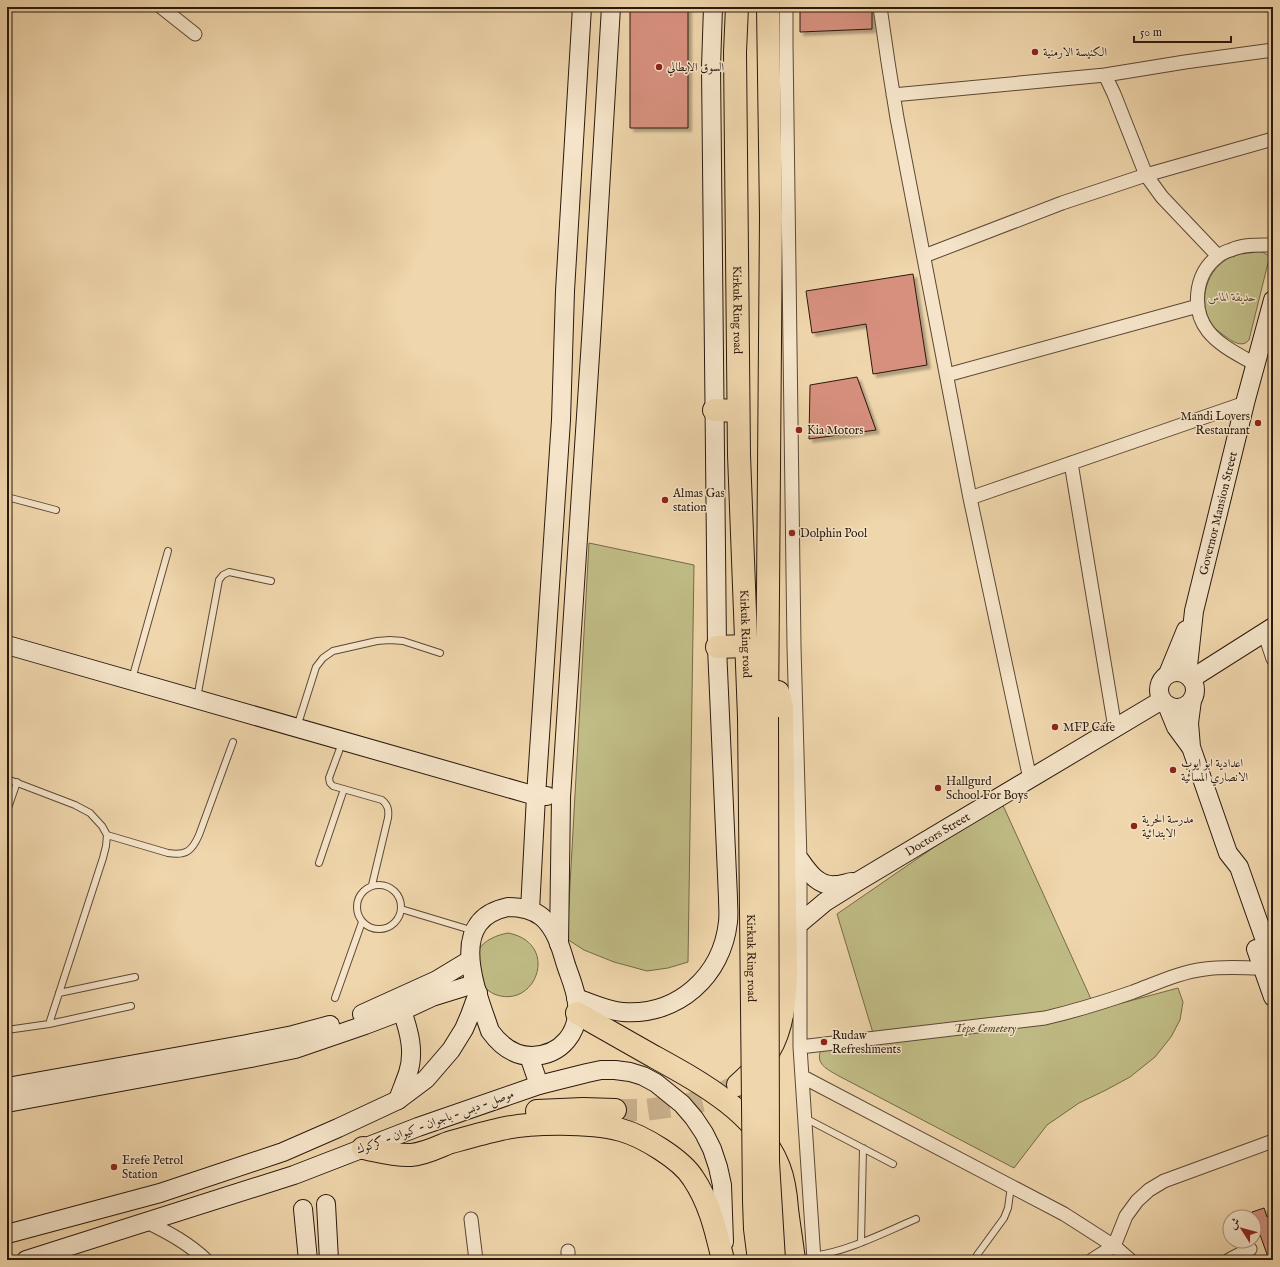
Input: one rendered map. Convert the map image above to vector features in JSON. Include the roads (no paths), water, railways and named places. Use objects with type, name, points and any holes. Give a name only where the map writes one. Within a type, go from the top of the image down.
[{"type":"highway","name":"Kirkuk Ring road","points":[[736,7],[735,52],[739,455],[746,646],[758,717],[768,1155],[774,1260]]},
{"type":"highway","name":"Kirkuk Ring road","points":[[759,1260],[755,1228],[754,1201],[758,717],[767,670],[769,581],[771,239],[768,7]]},
{"type":"highway","points":[[735,52],[768,52]]},
{"type":"highway","points":[[714,410],[738,411]]},
{"type":"highway","points":[[717,647],[746,646]]},
{"type":"highway","points":[[738,1085],[753,1071],[769,1051],[781,1020],[785,989],[786,958],[782,708],[780,698],[767,670]]},
{"type":"highway","points":[[577,1005],[693,1078],[725,1100],[752,1124],[770,1147],[780,1168],[807,1259]]},
{"type":"highway","points":[[372,1144],[417,1139],[500,1116],[526,1112],[583,1109],[615,1110]]},
{"type":"highway","points":[[372,1144],[398,1154],[411,1155],[425,1153],[456,1141],[480,1134],[533,1125],[592,1126],[622,1130],[634,1134],[657,1147],[681,1164],[693,1177],[710,1210],[724,1260]]},
{"type":"highway","points":[[755,1260],[764,1258],[771,1260]]},
{"type":"main road","points":[[530,910],[536,796],[561,420],[566,291],[582,7]]},
{"type":"main road","points":[[559,944],[561,797],[611,7]]},
{"type":"main road","points":[[577,1005],[598,1006],[623,1012],[648,1011],[673,1003],[694,989],[712,970],[722,947],[728,923],[717,647],[714,410],[713,7]]},
{"type":"main road","name":"Governor Mansion Street","points":[[1191,747],[1176,727],[1160,693],[1160,686],[1162,679],[1168,674],[1194,611],[1255,364],[1272,310]]},
{"type":"main road","name":"Governor Mansion Street","points":[[1194,611],[1190,677],[1194,686],[1189,724],[1191,747],[1228,853],[1229,866],[1240,902],[1268,966]]},
{"type":"main road","points":[[1168,674],[1181,672],[1190,677],[1268,629]]},
{"type":"main road","points":[[7,645],[536,796],[561,797]]},
{"type":"main road","points":[[1165,702],[1173,707],[1180,707],[1187,705],[1192,700]]},
{"type":"main road","name":"Doctors Street","points":[[800,923],[825,902],[857,882],[1115,728],[1165,702]]},
{"type":"main road","name":"Governor Mansion Street","points":[[1228,853],[1239,867],[1266,930],[1268,966],[1273,997]]},
{"type":"main road","name":"Doctors Street","points":[[800,860],[814,878],[826,884],[834,886],[857,882]]},
{"type":"main road","points":[[508,907],[530,910],[541,916],[552,928],[559,944],[577,1005],[574,1029],[560,1047],[546,1054],[529,1056],[519,1054],[502,1045],[490,1031],[476,989],[470,960],[474,932],[484,918],[499,908],[508,907]]},
{"type":"main road","points":[[7,1102],[249,1051],[358,1015],[437,980],[470,960]]},
{"type":"main road","points":[[7,1087],[249,1051],[302,1047],[353,1030],[402,1011],[432,997],[476,989]]},
{"type":"main road","points":[[7,1234],[160,1193],[283,1152],[398,1100],[426,1079],[451,1050],[467,1022],[476,989]]},
{"type":"main road","points":[[398,1100],[408,1073],[411,1051],[408,1031],[402,1011]]},
{"type":"main road","points":[[529,1056],[539,1085]]},
{"type":"main road","name":"موصل - دبس - باجوان - كيوان - كركوك","points":[[26,1260],[294,1175],[418,1127],[539,1085],[601,1070],[615,1070],[643,1076],[656,1083],[682,1104],[704,1133],[718,1167],[722,1185],[724,1260]]},
{"type":"main road","points":[[326,1204],[329,1260]]},
{"type":"main road","points":[[303,1209],[308,1260]]},
{"type":"street","points":[[161,7],[194,34]]},
{"type":"street","points":[[786,7],[794,647],[800,860],[800,1047],[805,1118],[807,1259]]},
{"type":"street","points":[[880,7],[893,95],[970,498],[1030,779]]},
{"type":"street","points":[[893,95],[1105,75],[1273,50]]},
{"type":"street","points":[[1105,75],[1146,175],[1162,197],[1218,256]]},
{"type":"street","points":[[924,256],[1062,204],[1146,175],[1273,140]]},
{"type":"street","points":[[1255,364],[1218,342],[1208,330],[1201,318],[1198,306],[1198,292],[1202,277],[1210,264],[1218,256],[1240,247],[1273,245]]},
{"type":"street","points":[[947,375],[1198,306]]},
{"type":"street","points":[[970,498],[1245,403]]},
{"type":"street","points":[[1071,463],[1115,728]]},
{"type":"street","points":[[1268,629],[1273,659]]},
{"type":"street","points":[[800,1047],[1045,1018],[1080,1009],[1182,974],[1204,969],[1224,967],[1268,966]]},
{"type":"street","points":[[803,1077],[1064,1214],[1114,1246],[1130,1260]]},
{"type":"street","points":[[1092,1260],[1114,1246],[1126,1216],[1137,1201],[1149,1190],[1164,1181],[1273,1141]]},
{"type":"street","points":[[471,1220],[476,1260]]},
{"type":"street","points":[[147,1222],[186,1243],[206,1260]]},
{"type":"street","points":[[1229,1260],[1250,1249]]},
{"type":"lane","points":[[7,497],[56,510]]},
{"type":"lane","points":[[132,681],[168,551]]},
{"type":"lane","points":[[197,700],[219,580],[223,575],[229,572],[271,581]]},
{"type":"lane","points":[[297,728],[316,667],[323,658],[333,651],[377,641],[390,640],[403,641],[440,653]]},
{"type":"lane","points":[[343,741],[329,778],[330,782],[333,786],[382,800],[387,804],[389,810],[372,885]]},
{"type":"lane","points":[[107,835],[168,853],[178,854],[188,851],[195,844],[199,835],[233,742]]},
{"type":"lane","points":[[7,778],[75,805],[90,813],[102,826],[107,835],[103,858],[49,1024]]},
{"type":"lane","points":[[7,811],[17,782]]},
{"type":"lane","points":[[319,863],[344,789]]},
{"type":"lane","points":[[378,884],[390,888],[399,897],[401,909],[396,921],[386,928],[373,928],[362,922],[357,910],[357,904],[362,892],[372,885],[378,884]]},
{"type":"lane","points":[[401,909],[474,932]]},
{"type":"lane","points":[[335,998],[362,922]]},
{"type":"lane","points":[[59,993],[135,977]]},
{"type":"lane","points":[[7,1030],[49,1024],[131,1006]]},
{"type":"lane","points":[[805,1118],[893,1164]]},
{"type":"lane","points":[[861,1242],[863,1148]]},
{"type":"lane","points":[[977,1255],[1004,1218],[1008,1208],[1011,1186]]},
{"type":"lane","points":[[807,1259],[836,1252],[916,1219]]},
{"type":"tunnel","points":[[615,1110],[646,1110],[688,1104],[710,1099],[732,1088]]},
{"type":"place","name":"الكنيسة الارمنية","points":[[1035,52]]},
{"type":"place","name":"السوق الايطالي","points":[[659,67]]},
{"type":"place","name":"Mandi Lovers Restaurant","points":[[1258,423]]},
{"type":"place","name":"Kia Motors","points":[[799,430]]},
{"type":"place","name":"Almas Gas station","points":[[665,500]]},
{"type":"place","name":"Dolphin Pool","points":[[792,533]]},
{"type":"place","name":"MFP Cafe","points":[[1055,727]]},
{"type":"place","name":"اعدادية ابو ايوب الانصاري المسائية","points":[[1173,770]]},
{"type":"place","name":"Hallgurd School For Boys","points":[[938,788]]},
{"type":"place","name":"مدرسة الحرية الابتدائية","points":[[1134,826]]},
{"type":"place","name":"Rudaw Refreshments","points":[[824,1042]]},
{"type":"place","name":"Erefe Petrol Station","points":[[114,1167]]},
{"type":"park label","name":"حديقة الماس","points":[[1232,297]]},
{"type":"park label","name":"Tepe Cemetery","points":[[985,1028]]}]
